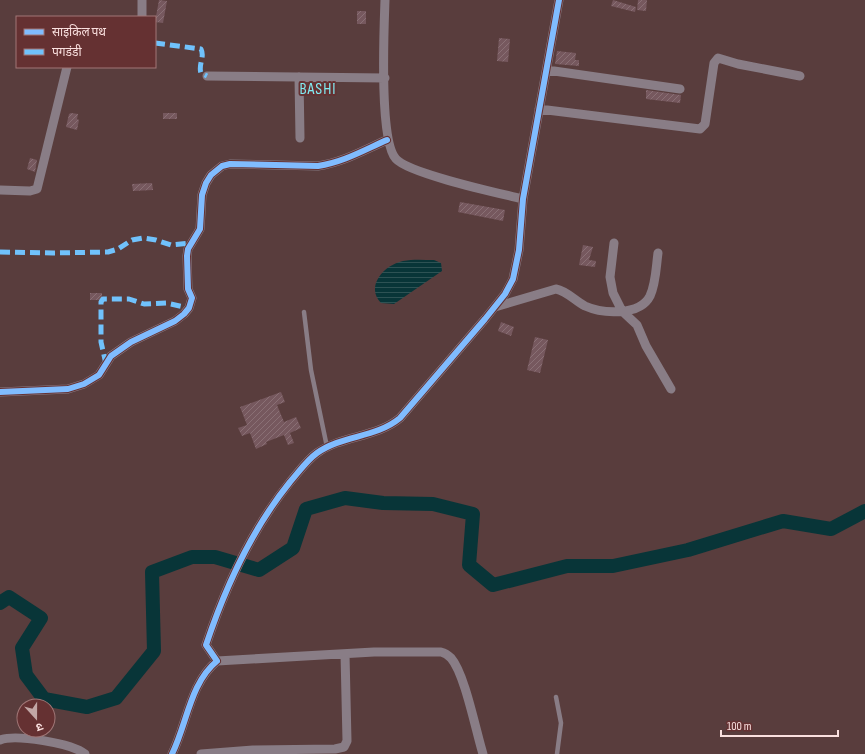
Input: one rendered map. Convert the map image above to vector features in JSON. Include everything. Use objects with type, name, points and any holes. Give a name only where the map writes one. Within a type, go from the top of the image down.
[{"type":"street","points":[[142,0],[142,16]]},
{"type":"street","points":[[384,0],[387,140],[390,150],[396,159],[414,169],[523,199]]},
{"type":"street","points":[[217,661],[206,645],[214,620],[251,542],[278,496],[309,460],[327,447],[379,431],[393,424],[450,361],[495,307],[513,279],[517,265],[523,199],[559,0]]},
{"type":"street","points":[[539,109],[700,129],[705,124],[714,63],[718,58],[738,64],[800,76]]},
{"type":"street","points":[[0,190],[30,191],[37,189],[67,68]]},
{"type":"street","points":[[547,70],[680,89]]},
{"type":"street","points":[[207,76],[385,78]]},
{"type":"street","points":[[299,77],[300,138]]},
{"type":"street","points":[[0,392],[68,389],[84,384],[99,375],[111,356],[137,338],[175,321],[184,314],[192,298],[188,289],[188,249],[200,229],[203,189],[216,169],[230,164],[318,166],[331,164],[345,160],[387,140]]},
{"type":"street","points":[[614,243],[610,285],[615,299],[622,311],[637,325],[646,346],[671,389]]},
{"type":"street","points":[[495,307],[556,290],[561,290],[584,306],[605,312],[622,311],[642,304],[650,295],[654,282],[658,253]]},
{"type":"street","points":[[172,754],[196,689],[207,669],[217,661],[432,651],[447,654],[454,662],[483,754]]},
{"type":"street","points":[[201,754],[252,750],[335,749],[344,747],[347,741],[345,654]]},
{"type":"street","points":[[0,740],[7,738],[24,738],[71,747],[84,754]]},
{"type":"lane","points":[[304,312],[311,370],[327,447]]},
{"type":"lane","points":[[556,697],[561,723],[557,754]]},
{"type":"water","points":[[434,260],[441,263],[442,271],[394,304],[381,303],[375,290],[376,283],[383,272],[389,267],[403,261]]},
{"type":"building","points":[[159,0],[167,1],[163,23],[156,22]]},
{"type":"building","points":[[613,0],[636,7],[635,12],[611,6]]},
{"type":"building","points":[[638,0],[647,0],[646,11],[637,10]]},
{"type":"building","points":[[357,11],[366,11],[366,24],[357,24]]},
{"type":"building","points":[[499,38],[510,39],[508,62],[497,61]]},
{"type":"building","points":[[557,51],[576,53],[575,60],[579,60],[579,66],[555,64]]},
{"type":"building","points":[[646,90],[681,95],[680,103],[646,99]]},
{"type":"building","points":[[163,113],[177,113],[177,119],[163,119]]},
{"type":"building","points":[[69,114],[78,114],[77,119],[79,120],[77,130],[66,127]]},
{"type":"building","points":[[30,158],[37,160],[35,172],[27,169]]},
{"type":"building","points":[[152,183],[153,190],[133,191],[132,184]]},
{"type":"building","points":[[460,202],[505,210],[503,221],[458,212]]},
{"type":"building","points":[[583,245],[593,247],[589,260],[596,261],[595,267],[579,265]]},
{"type":"building","points":[[90,293],[102,293],[102,300],[90,300]]},
{"type":"building","points":[[501,322],[514,327],[511,336],[498,331]]},
{"type":"building","points":[[535,337],[548,340],[540,373],[527,370]]},
{"type":"building","points":[[281,392],[285,402],[277,405],[284,422],[296,417],[301,428],[290,433],[294,443],[288,445],[284,435],[266,442],[267,444],[256,449],[250,433],[242,436],[238,428],[247,425],[240,407]]},
{"type":"waterway","points":[[0,603],[9,597],[41,618],[22,648],[26,675],[44,699],[87,707],[116,698],[154,651],[152,572],[192,557],[215,557],[259,570],[293,548],[306,509],[345,498],[383,503],[433,504],[473,514],[469,565],[493,585],[567,566],[613,566],[688,550],[783,521],[831,529],[865,511]]},
{"type":"marked path","points":[[156,43],[201,49],[202,55],[200,70],[201,73],[207,76]]},
{"type":"marked path","points":[[0,252],[108,252],[118,249],[132,240],[143,238],[156,240],[171,245],[192,243]]},
{"type":"marked path","points":[[106,364],[101,342],[101,302],[103,299],[129,299],[144,304],[166,303],[189,308]]},
{"type":"cycle path","points":[[172,754],[195,692],[208,670],[217,661],[206,645],[222,602],[252,539],[276,500],[309,460],[317,453],[337,443],[391,425],[400,418],[485,319],[505,294],[513,279],[519,250],[523,199],[559,0]]},
{"type":"cycle path","points":[[0,392],[68,389],[84,384],[99,375],[111,356],[131,342],[175,321],[184,314],[189,308],[192,298],[188,289],[188,249],[200,229],[202,195],[206,183],[211,175],[222,166],[230,164],[318,166],[345,159],[387,140]]},
{"type":"district","name":"BASHI","points":[[318,88]]}]
